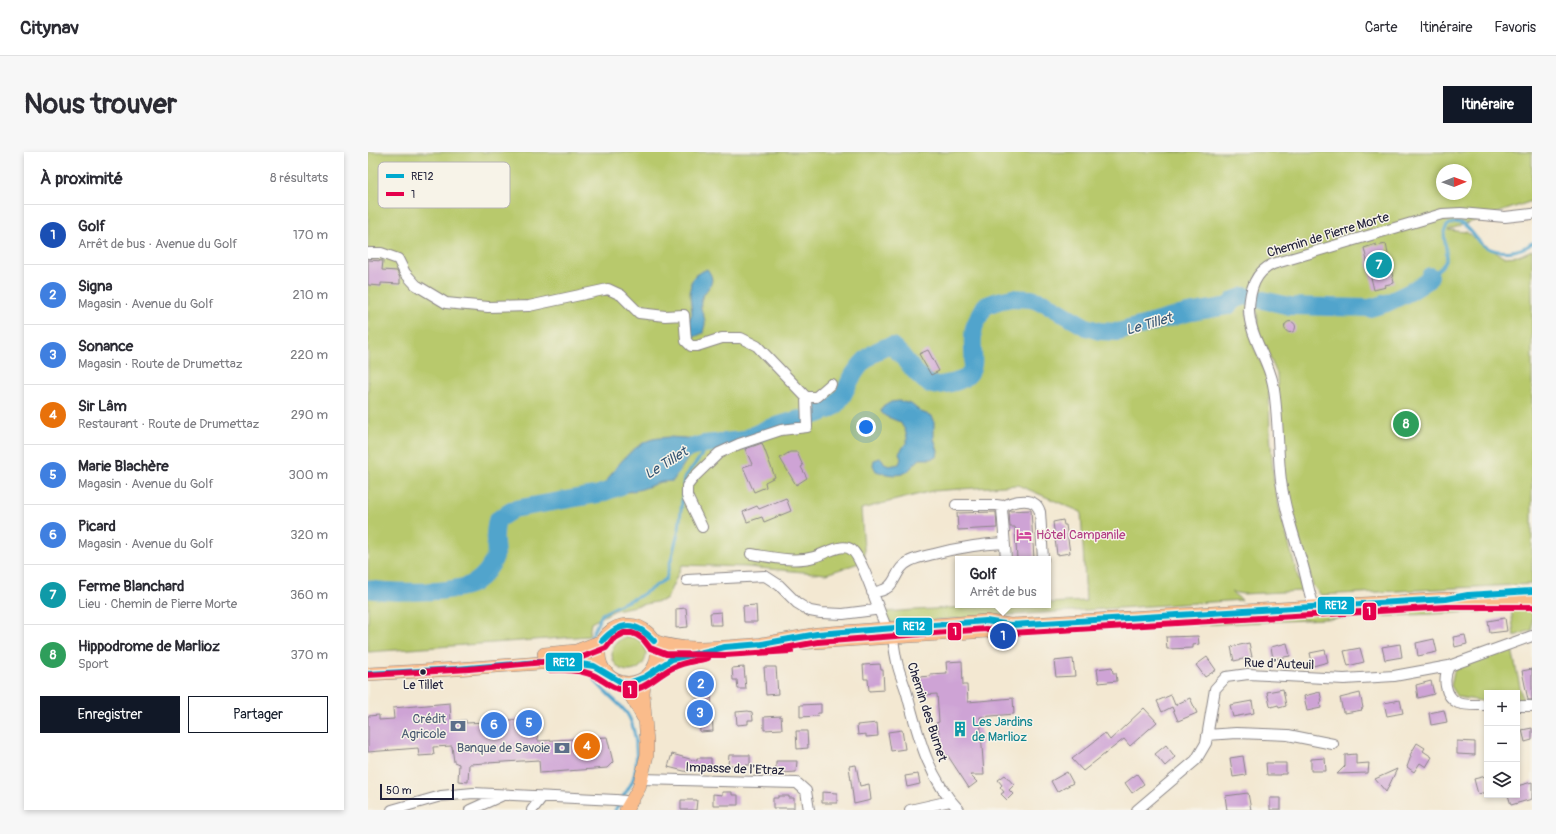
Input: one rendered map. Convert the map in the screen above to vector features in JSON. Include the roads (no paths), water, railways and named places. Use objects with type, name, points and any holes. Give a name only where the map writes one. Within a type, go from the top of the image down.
[{"type":"main road","points":[[1446,599],[1468,595],[1532,591]]},
{"type":"main road","points":[[762,644],[817,634],[889,633],[986,622],[1010,625],[1446,599],[1532,600]]},
{"type":"main road","points":[[368,667],[567,652],[583,649],[602,641],[611,631],[623,625],[633,625],[641,628],[649,633],[654,641],[657,648],[657,656],[648,674],[643,693],[648,743],[641,779],[624,804]]},
{"type":"main road","points":[[654,641],[667,646],[677,647],[725,647],[871,639],[889,633]]},
{"type":"main road","points":[[602,641],[600,658],[606,673]]},
{"type":"main road","points":[[368,674],[554,662],[588,664],[599,668],[621,682],[629,683],[637,681],[672,659],[725,647]]},
{"type":"main road","points":[[621,682],[633,699],[645,721]]},
{"type":"street","name":"Chemin de Pierre Morte","points":[[1314,607],[1285,503],[1272,382],[1254,335],[1249,310],[1253,284],[1261,271],[1273,264],[1433,216],[1461,213],[1510,217],[1532,214]]},
{"type":"street","points":[[368,253],[381,253],[398,259],[405,273],[416,285],[446,303],[488,307],[529,306],[608,289],[621,294],[640,313],[665,316],[684,315],[686,341],[691,346],[697,346],[722,338],[741,338],[756,346],[806,397],[807,427],[781,430],[739,444],[719,453],[694,477],[687,486],[688,496],[702,527]]},
{"type":"street","points":[[806,397],[816,397],[831,384]]},
{"type":"street","points":[[956,506],[996,504],[1003,506],[1009,503],[1025,501],[1034,502],[1038,506],[1040,512],[1043,556]]},
{"type":"street","points":[[1003,506],[1002,513],[1006,556]]},
{"type":"street","points":[[872,592],[888,588],[904,566],[917,558],[972,545],[1004,543]]},
{"type":"street","name":"Chemin des Burnet","points":[[751,554],[783,559],[801,559],[815,557],[842,548],[849,548],[853,550],[860,562],[889,633],[922,749],[950,801],[958,810]]},
{"type":"street","points":[[687,580],[766,576],[779,585],[797,603],[816,612],[843,614],[866,612],[874,610],[877,606]]},
{"type":"street","name":"Rue d'Auteuil","points":[[1137,810],[1196,760],[1206,743],[1215,689],[1226,677],[1248,674],[1350,679],[1394,676],[1449,666],[1532,636]]},
{"type":"street","points":[[1449,666],[1444,681],[1452,698],[1459,703],[1484,705]]},
{"type":"street","points":[[1520,706],[1532,706]]},
{"type":"street","points":[[1207,735],[1236,733],[1288,735],[1333,744]]},
{"type":"street","name":"Impasse de l'Etraz","points":[[641,779],[797,783],[806,791],[809,810]]},
{"type":"street","points":[[392,810],[441,796],[473,793],[624,804]]},
{"type":"street","points":[[470,810],[503,795]]},
{"type":"street","points":[[532,810],[542,797]]},
{"type":"street","points":[[910,810],[950,801]]},
{"type":"water","points":[[707,269],[711,274],[712,279],[710,286],[702,297],[701,302],[705,325],[703,333],[692,338],[688,336],[687,323],[692,314],[690,295],[691,282],[697,274]]},
{"type":"water","points":[[899,401],[911,404],[921,412],[932,416],[934,420],[934,439],[938,451],[937,457],[920,459],[908,471],[892,475],[876,471],[873,465],[874,460],[880,458],[889,466],[899,464],[901,459],[899,453],[907,442],[905,430],[900,422],[885,416],[881,412],[881,408],[891,402]]},
{"type":"water","points":[[668,437],[686,438],[704,444],[694,449],[673,481],[661,482],[642,489],[604,497],[599,494],[613,471],[625,457],[639,445],[649,440]]},
{"type":"waterway","name":"Le Tillet","points":[[1430,276],[1440,269],[1445,262],[1447,255],[1444,235],[1445,230],[1450,224],[1460,223],[1465,225],[1479,242],[1495,250],[1508,252],[1515,251],[1532,243]]},
{"type":"waterway","name":"Le Tillet","points":[[815,415],[836,405],[851,378],[861,364],[875,352],[886,347],[892,346],[897,350],[918,375],[932,385],[959,381],[967,376],[971,371],[973,364],[974,328],[976,323],[985,306],[998,301],[1012,298],[1031,299],[1045,303],[1086,327],[1099,331],[1118,332],[1187,313],[1228,306],[1234,300],[1245,296],[1290,306],[1370,308],[1387,303],[1410,292],[1427,281],[1430,276]]},
{"type":"waterway","name":"Le Tillet","points":[[680,451],[704,444],[743,440],[766,429],[799,419]]},
{"type":"waterway","points":[[684,484],[685,477],[711,443]]},
{"type":"waterway","name":"Le Tillet","points":[[368,589],[422,592],[465,587],[481,578],[495,557],[495,529],[497,520],[514,509],[599,494],[621,486]]},
{"type":"waterway","points":[[591,637],[602,614],[640,596],[666,579],[679,529],[683,491]]},
{"type":"waterway","points":[[593,678],[600,687],[625,711],[632,725],[636,744],[635,772],[631,784],[622,798]]},
{"type":"waterway","points":[[615,810],[620,803]]},
{"type":"place","name":"Ferme Blanchard","points":[[1379,265]]},
{"type":"place","name":"Hippodrome de Marlioz","points":[[1406,424]]},
{"type":"place","name":"Hôtel Campanile","points":[[1024,535]]},
{"type":"place","name":"Golf","points":[[1003,636]]},
{"type":"place","name":"Le Tillet","points":[[423,672]]},
{"type":"place","name":"Signa","points":[[701,684]]},
{"type":"place","name":"Sonance","points":[[700,713]]},
{"type":"place","name":"Marie Blachère","points":[[529,723]]},
{"type":"place","name":"Picard","points":[[494,725]]},
{"type":"place","name":"Crédit Agricole","points":[[458,726]]},
{"type":"place","name":"Les Jardins de Marlioz","points":[[960,729]]},
{"type":"place","name":"Sir Lâm","points":[[587,746]]},
{"type":"place","name":"Banque de Savoie","points":[[562,748]]}]
